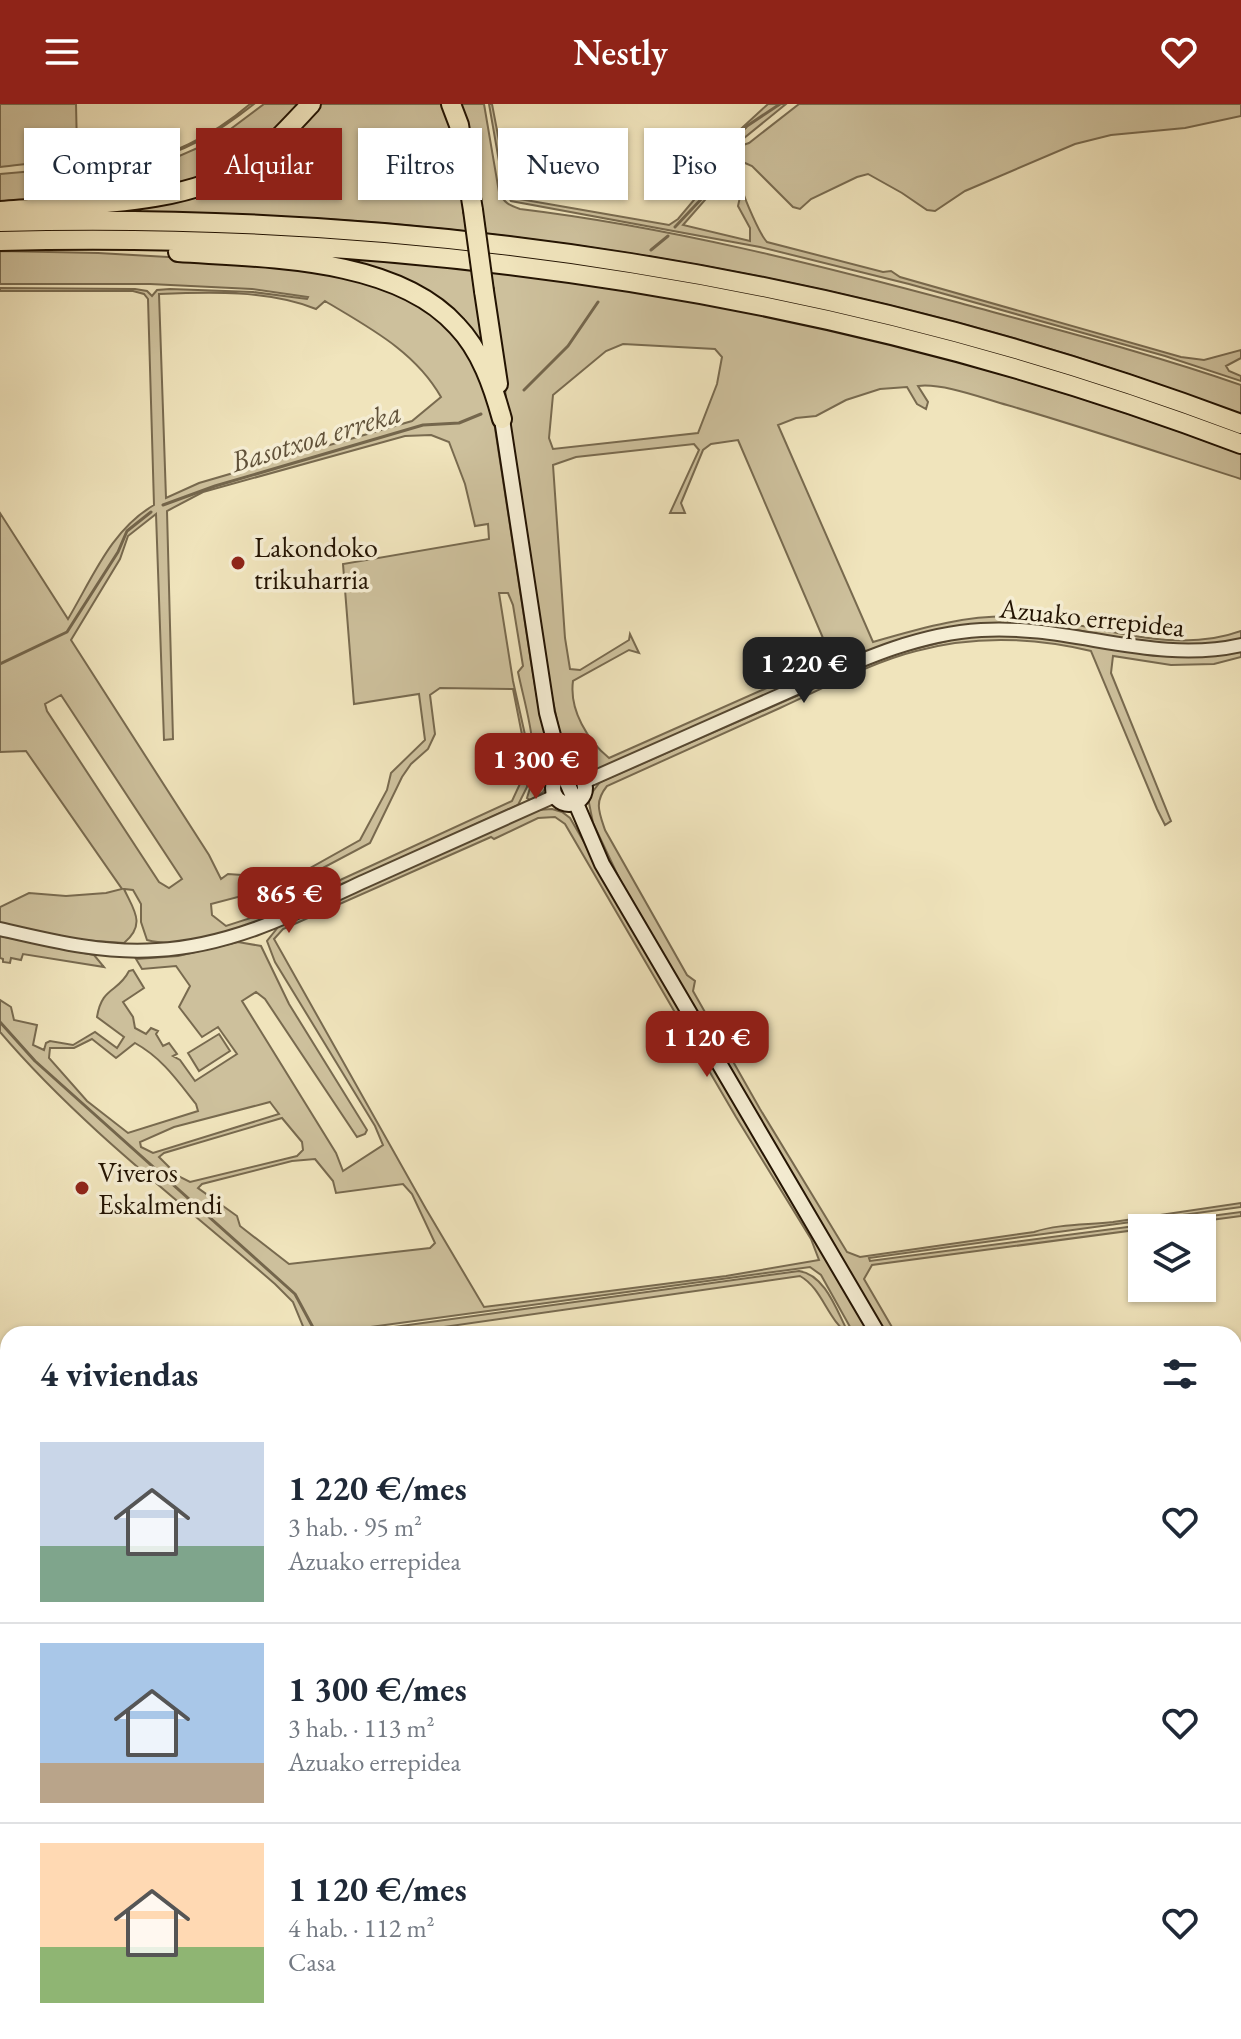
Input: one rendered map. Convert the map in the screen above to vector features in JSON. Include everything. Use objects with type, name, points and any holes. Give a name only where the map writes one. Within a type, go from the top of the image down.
[{"type":"highway","points":[[0,211],[150,198],[206,186],[250,162],[311,104]]},
{"type":"highway","points":[[451,104],[459,125],[473,210],[502,419]]},
{"type":"highway","points":[[0,222],[218,222],[325,228],[460,240],[651,266],[928,325],[1080,369],[1241,424]]},
{"type":"highway","points":[[24,240],[318,265],[369,275],[398,286],[428,303],[457,325],[482,364],[502,419]]},
{"type":"highway","points":[[0,241],[191,241],[324,247],[467,260],[648,285],[923,343],[1073,387],[1241,444]]},
{"type":"main road","points":[[502,419],[538,667],[563,773],[574,804],[602,864],[873,1326]]},
{"type":"main road","points":[[563,773],[575,774],[584,782],[584,795],[574,804],[567,804],[555,796],[553,787],[563,773]]},
{"type":"street","name":"Azuako errepidea","points":[[584,782],[851,665],[924,638],[1005,628],[1063,633],[1175,652],[1200,652],[1241,645]]},
{"type":"street","points":[[0,929],[89,948],[135,951],[180,948],[225,939],[286,917],[555,796]]},
{"type":"shaded area","points":[[0,104],[76,104],[77,128],[24,128],[24,164],[0,167]]},
{"type":"shaded area","points":[[254,104],[228,124],[218,128]]},
{"type":"shaded area","points":[[264,104],[302,104],[278,128],[232,128]]},
{"type":"shaded area","points":[[315,104],[484,104],[498,200],[520,209],[631,226],[742,248],[1172,362],[1241,385],[1241,415],[1141,378],[935,316],[723,269],[510,236],[359,221],[42,212],[127,200],[180,200],[180,193],[196,190],[196,200],[342,200],[342,128],[286,128]]},
{"type":"shaded area","points":[[489,104],[492,104],[498,135],[498,156]]},
{"type":"shaded area","points":[[768,104],[786,104],[745,137],[745,128],[742,128]]},
{"type":"shaded area","points":[[799,104],[1241,104],[1241,116],[1185,128],[1111,135],[1075,144],[965,191],[935,211],[927,210],[868,174],[811,199],[800,209],[793,207],[752,166],[745,163],[745,144]]},
{"type":"shaded area","points":[[196,149],[196,179],[180,184],[180,156]]},
{"type":"shaded area","points":[[24,172],[24,200],[49,200],[0,204],[0,174]]},
{"type":"shaded area","points":[[745,196],[767,242],[883,272],[891,271],[900,277],[1181,357],[1204,360],[1241,350],[1241,358],[1226,366],[1229,371],[1241,376],[1241,381],[1165,356],[909,284],[760,247],[511,201],[525,200],[669,225],[694,200],[705,200],[683,225],[750,241],[750,228],[738,206],[739,200],[745,200]]},
{"type":"shaded area","points":[[0,251],[203,259],[308,270],[377,284],[433,312],[468,351],[491,402],[539,709],[552,760],[550,781],[543,792],[530,800],[527,798],[533,751],[518,672],[523,666],[513,605],[508,593],[499,593],[513,681],[530,757],[527,787],[518,805],[293,908],[200,940],[172,943],[147,940],[141,922],[141,904],[133,890],[124,889],[134,910],[136,923],[131,936],[124,943],[81,940],[0,924],[0,907],[29,893],[66,896],[122,889],[26,751],[0,752],[0,513],[68,619],[114,541],[139,515],[154,505],[148,299],[144,294],[133,291],[0,291],[0,288],[135,289],[147,291],[152,296],[157,290],[170,289],[308,297],[252,289],[150,284],[0,284]],"holes":[[[159,294],[259,295],[316,309],[325,301],[404,353],[441,397],[412,421],[199,483],[166,498]],[[431,435],[449,442],[465,484],[475,526],[488,524],[489,539],[343,564],[354,704],[419,694],[425,740],[391,773],[387,790],[360,840],[301,873],[279,881],[264,883],[242,875],[228,874],[221,879],[209,855],[71,640],[120,559],[128,536],[156,514],[164,740],[173,739],[167,511],[203,492],[405,436]],[[440,688],[513,689],[525,750],[525,773],[512,801],[275,910],[226,926],[212,915],[211,904],[287,887],[370,843],[402,777],[428,749],[435,734],[430,695]],[[61,695],[182,879],[169,888],[159,882],[45,704]]]},
{"type":"shaded area","points":[[258,251],[501,271],[626,290],[805,324],[982,369],[1155,423],[1241,454],[1241,479],[974,395],[928,386],[918,386],[928,402],[926,409],[917,404],[907,387],[880,389],[846,400],[816,416],[796,418],[778,425],[873,642],[947,623],[1004,616],[1050,620],[1160,639],[1214,638],[1241,631],[1241,640],[1187,647],[1052,626],[1007,623],[945,630],[857,656],[597,770],[572,764],[563,749],[550,687],[510,431],[493,289],[479,290],[491,372],[437,304]],"holes":[[[623,344],[715,349],[722,357],[717,384],[698,433],[553,449],[549,438],[553,395],[606,351]],[[738,440],[832,659],[609,758],[594,743],[577,714],[573,681],[629,650],[639,653],[630,634],[629,640],[580,670],[570,669],[565,638],[553,465],[576,457],[694,444],[699,450],[670,513],[685,513],[681,503],[703,450],[711,444]]]},
{"type":"shaded area","points":[[994,635],[1025,636],[1179,656],[1241,650],[1241,657],[1214,664],[1171,665],[1113,656],[1111,673],[1171,821],[1165,825],[1091,651],[1025,641],[960,642],[882,662],[607,786],[603,792],[599,802],[605,830],[687,975],[695,981],[693,991],[760,1109],[847,1252],[860,1257],[1053,1227],[1128,1220],[1128,1222],[869,1258],[870,1261],[1128,1227],[1128,1231],[872,1265],[864,1279],[891,1326],[881,1326],[620,880],[593,823],[588,798],[600,782],[890,655],[959,638]]},
{"type":"shaded area","points":[[538,810],[562,812],[570,818],[866,1326],[850,1326],[821,1275],[810,1267],[378,1326],[303,1326],[293,1302],[275,1284],[98,1132],[0,1032],[0,1000],[11,1007],[14,1020],[37,1025],[33,1045],[44,1050],[50,1041],[73,1045],[95,1032],[117,1048],[124,1037],[97,1017],[99,1007],[106,995],[133,970],[144,988],[123,1002],[133,1017],[135,1028],[146,1034],[151,1028],[158,1031],[156,1034],[163,1046],[169,1043],[177,1054],[173,1056],[180,1060],[195,1081],[237,1054],[218,1027],[202,1037],[179,1007],[190,986],[176,966],[142,969],[136,959],[178,956],[238,942],[261,946],[289,1004],[367,1130],[365,1134],[357,1137],[265,999],[256,992],[242,1001],[336,1153],[343,1171],[383,1145],[375,1126],[275,962],[267,941],[279,926]],"holes":[[[555,817],[565,824],[811,1239],[819,1260],[726,1276],[484,1307],[274,939],[283,929],[491,837],[494,839],[538,818]],[[92,1039],[116,1058],[135,1043],[153,1055],[196,1104],[198,1111],[128,1133],[87,1101],[49,1058],[50,1048],[74,1048]],[[270,1102],[279,1114],[153,1153],[141,1147],[140,1142],[174,1127]],[[282,1118],[302,1142],[303,1150],[297,1156],[190,1182],[178,1176],[159,1157]],[[315,1159],[333,1181],[336,1193],[403,1184],[412,1194],[435,1243],[430,1248],[289,1264],[240,1226],[237,1216],[198,1188],[202,1184],[292,1161]]]},
{"type":"shaded area","points":[[0,936],[94,955],[104,967],[23,954],[21,960],[11,958],[10,963],[3,962],[0,958]]},
{"type":"shaded area","points":[[219,1034],[230,1051],[199,1071],[188,1053]]},
{"type":"shaded area","points":[[1241,1203],[1241,1207],[1190,1214],[1167,1214]]},
{"type":"shaded area","points":[[1241,1212],[1241,1216],[1216,1219],[1216,1215]]},
{"type":"shaded area","points":[[799,1271],[817,1279],[824,1287],[845,1326],[835,1321],[814,1289],[800,1276],[451,1326],[401,1326]]},
{"type":"waterway","name":"Basotxoa erreka","points":[[675,227],[722,177],[729,145],[747,126],[780,104]]},
{"type":"waterway","name":"Basotxoa erreka","points":[[651,250],[668,236]]},
{"type":"waterway","name":"Basotxoa erreka","points":[[524,390],[568,346],[598,302]]},
{"type":"waterway","name":"Basotxoa erreka","points":[[163,505],[215,486],[423,425],[459,423],[481,414]]},
{"type":"waterway","name":"Basotxoa erreka","points":[[0,664],[67,632],[118,552],[127,531],[151,512]]},
{"type":"waterway","points":[[0,1022],[35,1061],[295,1294],[312,1326]]},
{"type":"place","name":"Lakondoko trikuharria","points":[[238,563]]},
{"type":"place","name":"Viveros Eskalmendi","points":[[82,1188]]}]
